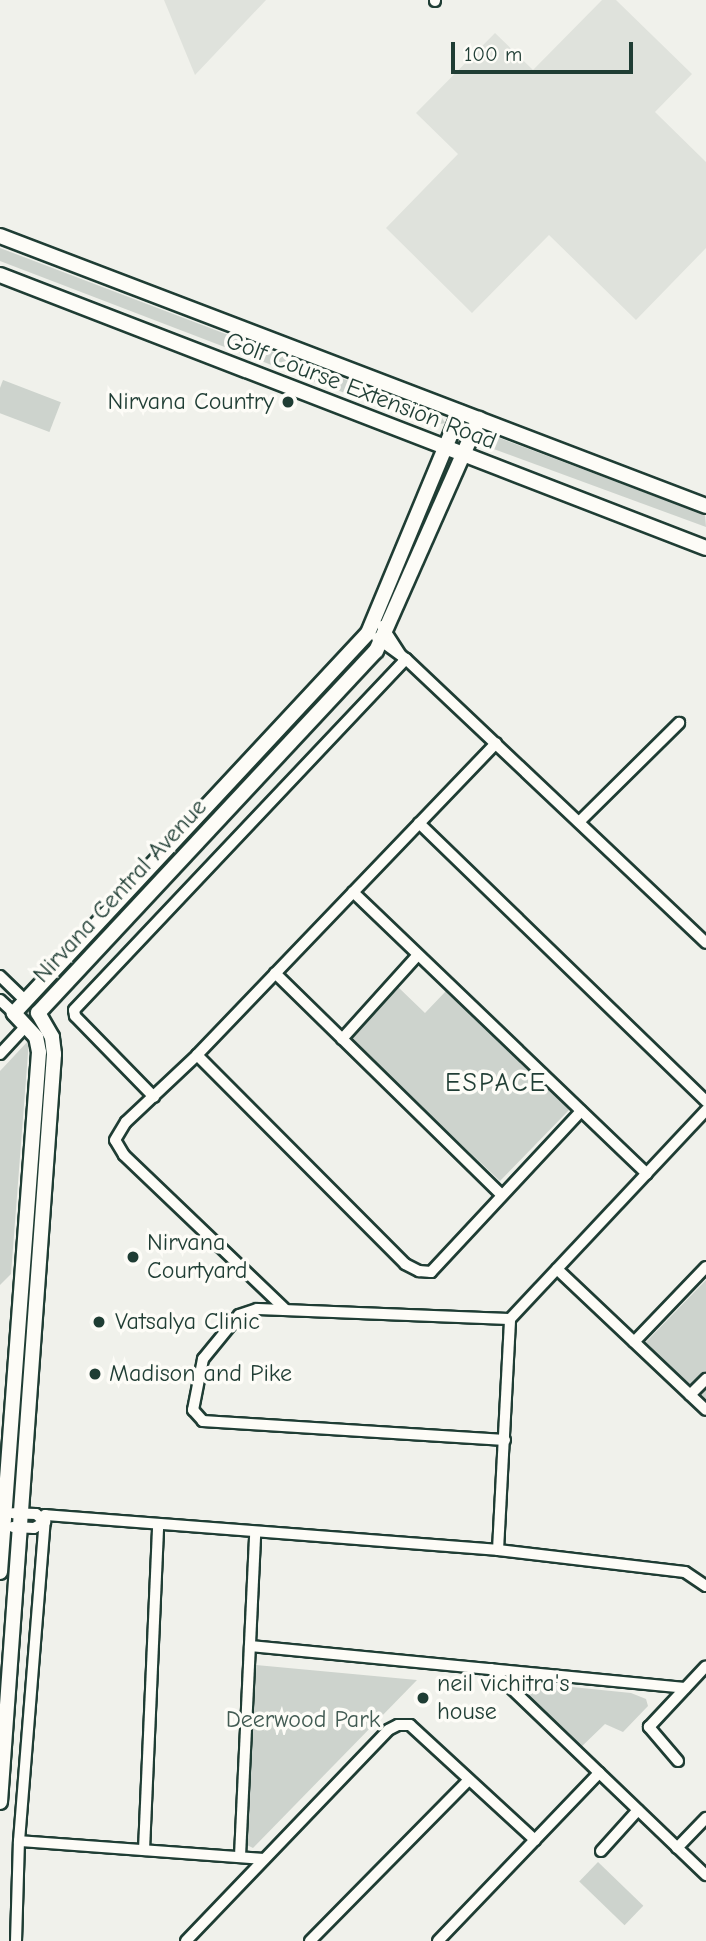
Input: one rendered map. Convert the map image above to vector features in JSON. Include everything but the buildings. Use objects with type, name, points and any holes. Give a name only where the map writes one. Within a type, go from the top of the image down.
[{"type":"street","name":"Golf Course Extension Road","points":[[0,236],[706,506]]},
{"type":"street","name":"Golf Course Extension Road","points":[[0,275],[706,548]]},
{"type":"street","name":"Nirvana Central Avenue","points":[[13,1013],[373,625],[447,449],[460,411]]},
{"type":"street","name":"Nirvana Central Avenue","points":[[0,1802],[54,1055],[52,1037],[38,1013],[384,637],[479,419]]},
{"type":"street","points":[[373,625],[706,943]]},
{"type":"street","points":[[154,1097],[75,1016],[74,1010],[404,657]]},
{"type":"street","points":[[579,822],[679,723]]},
{"type":"street","points":[[285,1309],[118,1148],[119,1132],[197,1055],[496,743]]},
{"type":"street","points":[[419,823],[706,1101]]},
{"type":"street","points":[[353,892],[647,1174]]},
{"type":"street","points":[[342,1039],[418,955]]},
{"type":"street","points":[[275,973],[501,1194]]},
{"type":"street","points":[[0,976],[38,1013],[0,1054]]},
{"type":"street","points":[[0,1000],[37,1037],[39,1052],[0,1572]]},
{"type":"street","points":[[197,1055],[405,1264],[419,1271],[431,1272],[581,1111]]},
{"type":"street","points":[[498,1550],[510,1319],[706,1110]]},
{"type":"street","points":[[634,1342],[706,1267]]},
{"type":"street","points":[[557,1269],[705,1409]]},
{"type":"street","points":[[505,1440],[197,1417],[192,1410],[203,1359],[221,1333],[239,1315],[257,1309],[510,1319]]},
{"type":"street","points":[[690,1395],[706,1379]]},
{"type":"street","points":[[2,1519],[21,1520],[36,1514],[45,1522]]},
{"type":"street","points":[[16,1941],[19,1841],[45,1515],[255,1534],[498,1550],[685,1572],[697,1577],[706,1586]]},
{"type":"street","points":[[144,1850],[158,1525]]},
{"type":"street","points":[[240,1856],[255,1534]]},
{"type":"street","points":[[697,1577],[706,1568]]},
{"type":"street","points":[[250,1646],[685,1688]]},
{"type":"street","points":[[678,1761],[649,1727],[706,1666]]},
{"type":"street","points":[[491,1669],[706,1875]]},
{"type":"street","points":[[186,1941],[262,1859],[398,1725],[410,1725],[535,1840]]},
{"type":"street","points":[[439,1941],[599,1773]]},
{"type":"street","points":[[310,1941],[468,1781]]},
{"type":"street","points":[[601,1851],[638,1810]]},
{"type":"street","points":[[677,1848],[706,1818]]},
{"type":"street","points":[[19,1841],[262,1859]]},
{"type":"shaded area","points":[[164,0],[266,0],[195,75]]},
{"type":"shaded area","points":[[602,0],[616,0],[692,74],[655,112],[706,162],[706,248],[636,320],[549,235],[472,313],[386,228],[458,154],[416,113],[495,33],[533,70]]},
{"type":"green space","points":[[0,248],[441,416],[445,423],[431,426],[0,261]]},
{"type":"green space","points":[[3,380],[61,402],[49,432],[0,413],[0,388]]},
{"type":"green space","points":[[481,431],[705,515],[706,527],[480,444],[475,440]]},
{"type":"green space","points":[[398,987],[425,1013],[446,991],[569,1110],[500,1181],[350,1039]]},
{"type":"green space","points":[[29,1040],[11,1274],[0,1285],[0,1071]]},
{"type":"green space","points":[[706,1280],[706,1398],[705,1399],[645,1343]]},
{"type":"green space","name":"Deerwood Park","points":[[256,1665],[417,1680],[253,1848],[245,1844]]},
{"type":"green space","points":[[513,1681],[631,1693],[646,1699],[648,1706],[623,1732],[605,1724],[578,1750],[514,1689]]},
{"type":"green space","points":[[598,1862],[643,1906],[625,1925],[579,1881]]},
{"type":"place","name":"Nirvana Country","points":[[288,402]]},
{"type":"place","name":"Nirvana Courtyard","points":[[133,1257]]},
{"type":"place","name":"Vatsalya Clinic","points":[[99,1322]]},
{"type":"place","name":"Madison and Pike","points":[[95,1374]]},
{"type":"place","name":"neil vichitra's house","points":[[423,1698]]},
{"type":"district","name":"ESPACE","points":[[496,1084]]}]
